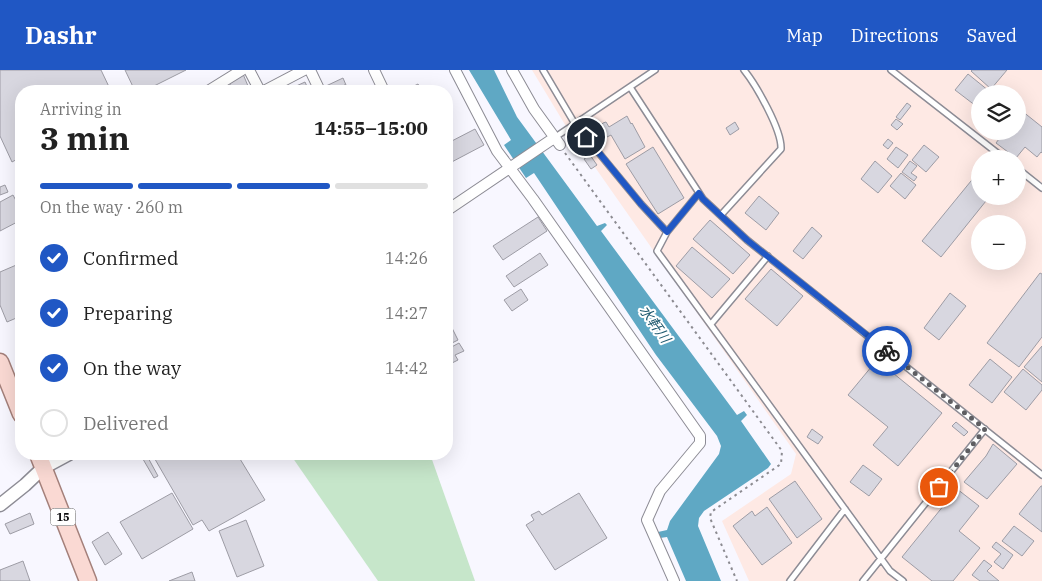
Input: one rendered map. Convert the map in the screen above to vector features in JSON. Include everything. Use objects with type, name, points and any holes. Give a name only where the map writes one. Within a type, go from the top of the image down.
[{"type":"main road","points":[[0,362],[15,385]]},
{"type":"main road","name":"15","points":[[40,461],[88,581]]},
{"type":"street","points":[[218,85],[242,70]]},
{"type":"street","points":[[249,70],[257,85]]},
{"type":"street","points":[[275,85],[304,70]]},
{"type":"street","points":[[310,70],[317,85]]},
{"type":"street","points":[[374,70],[381,85]]},
{"type":"street","points":[[455,70],[497,151],[513,166],[700,436],[700,443],[660,491],[647,520],[674,581]]},
{"type":"street","points":[[453,206],[513,166],[557,141],[534,109],[512,70]]},
{"type":"street","points":[[0,505],[25,485],[40,461]]},
{"type":"lane","points":[[543,70],[575,124],[641,204],[667,232]]},
{"type":"lane","points":[[557,141],[575,124],[655,70]]},
{"type":"lane","points":[[721,215],[781,149],[777,129],[753,82],[744,70]]},
{"type":"lane","points":[[892,70],[994,150]]},
{"type":"lane","points":[[630,87],[703,199],[747,240],[1042,475]]},
{"type":"lane","points":[[1026,175],[1042,188]]},
{"type":"lane","points":[[699,193],[667,232],[657,250],[881,559],[890,571],[902,581]]},
{"type":"lane","points":[[711,324],[768,256]]},
{"type":"lane","points":[[863,581],[985,429]]},
{"type":"lane","points":[[790,581],[845,509]]},
{"type":"path","points":[[557,141],[782,451],[781,464],[711,512],[710,518],[736,581]]},
{"type":"shaded area","points":[[532,70],[1042,70],[1042,581],[749,581],[722,521],[791,474],[796,454],[564,123]]},
{"type":"green space","points":[[294,460],[432,460],[475,581],[378,581]]},
{"type":"water","name":"水軒川","points":[[469,70],[494,70],[517,117],[597,226],[605,223],[607,225],[601,231],[737,415],[744,411],[747,415],[741,421],[771,464],[768,468],[704,511],[699,518],[698,526],[721,581],[686,581],[667,537],[660,538],[658,532],[667,530],[670,521],[719,454],[721,446],[717,436],[656,355],[534,173],[526,178],[504,145],[511,140]]},
{"type":"building","points":[[0,70],[101,70],[108,85],[15,85],[15,160],[12,162],[0,136]]},
{"type":"building","points":[[125,70],[186,70],[156,85],[132,85]]},
{"type":"building","points":[[1007,70],[994,85],[987,85],[971,71]]},
{"type":"building","points":[[243,74],[248,85],[230,85],[228,80]]},
{"type":"building","points":[[968,74],[982,85],[971,85],[971,102],[955,90]]},
{"type":"building","points":[[343,78],[346,85],[344,85],[328,85]]},
{"type":"building","points":[[907,103],[911,106],[900,120],[896,117]]},
{"type":"building","points":[[1026,114],[1042,127],[1042,153],[1037,157],[1025,147],[1023,150],[1005,150],[996,143],[998,140],[1026,140]]},
{"type":"building","points":[[627,116],[645,147],[625,159],[611,135],[607,137],[605,134],[603,135],[598,128],[606,122],[609,127]]},
{"type":"building","points":[[896,119],[903,124],[897,130],[891,125]]},
{"type":"building","points":[[735,122],[739,129],[730,135],[726,128]]},
{"type":"building","points":[[475,129],[484,145],[453,161],[453,140]]},
{"type":"building","points":[[888,139],[893,143],[888,149],[883,145]]},
{"type":"building","points":[[924,145],[939,157],[926,172],[912,160]]},
{"type":"building","points":[[653,147],[684,198],[658,214],[626,164]]},
{"type":"building","points":[[896,147],[908,155],[898,168],[887,159]]},
{"type":"building","points":[[590,155],[597,165],[591,169],[584,159]]},
{"type":"building","points":[[875,161],[892,176],[878,193],[861,179]]},
{"type":"building","points":[[910,161],[917,166],[911,173],[917,177],[914,181],[902,172]]},
{"type":"building","points":[[901,173],[916,185],[905,199],[890,186]]},
{"type":"building","points":[[971,181],[971,205],[983,205],[975,215],[971,215],[971,220],[941,257],[922,241]]},
{"type":"building","points":[[5,185],[8,192],[0,195],[0,187]]},
{"type":"building","points":[[13,195],[15,199],[15,223],[0,231],[0,202]]},
{"type":"building","points":[[759,196],[779,213],[766,230],[745,213]]},
{"type":"building","points":[[538,217],[547,231],[503,260],[493,246]]},
{"type":"building","points":[[710,220],[750,255],[733,274],[693,239]]},
{"type":"building","points":[[812,227],[822,236],[803,259],[793,251]]},
{"type":"building","points":[[692,247],[730,279],[712,298],[676,266]]},
{"type":"building","points":[[540,253],[548,265],[514,287],[506,276]]},
{"type":"building","points":[[15,266],[15,319],[7,322],[0,305],[0,272]]},
{"type":"building","points":[[771,269],[803,296],[777,326],[745,299]]},
{"type":"building","points":[[1040,273],[1042,274],[1042,337],[1019,367],[987,343]]},
{"type":"building","points":[[521,289],[528,300],[512,311],[504,300]]},
{"type":"building","points":[[950,293],[966,306],[939,340],[924,328]]},
{"type":"building","points":[[453,330],[458,340],[453,342]]},
{"type":"building","points":[[459,343],[464,351],[455,355],[458,360],[453,362],[453,346]]},
{"type":"building","points":[[1042,346],[1042,382],[1024,367]]},
{"type":"building","points":[[990,359],[1012,377],[992,403],[969,385]]},
{"type":"building","points":[[877,360],[942,413],[898,466],[873,445],[888,427],[848,395]]},
{"type":"building","points":[[1023,369],[1042,385],[1042,390],[1026,410],[1004,392]]},
{"type":"building","points":[[956,422],[968,432],[964,436],[952,426]]},
{"type":"building","points":[[812,429],[823,437],[818,444],[807,437]]},
{"type":"building","points":[[993,444],[1017,464],[987,499],[964,482],[986,456]]},
{"type":"building","points":[[144,460],[149,460],[158,476],[154,478]]},
{"type":"building","points":[[155,460],[241,460],[265,500],[209,531],[202,520],[193,525]]},
{"type":"building","points":[[863,465],[882,479],[869,496],[850,482]]},
{"type":"building","points":[[795,481],[822,519],[797,538],[769,499]]},
{"type":"building","points":[[1042,486],[1042,532],[1019,514]]},
{"type":"building","points":[[957,489],[979,506],[959,531],[980,548],[953,581],[932,581],[902,557]]},
{"type":"building","points":[[172,493],[193,529],[142,559],[120,522]]},
{"type":"building","points":[[579,493],[607,538],[555,570],[526,525],[534,520],[531,515],[539,511],[542,515]]},
{"type":"building","points":[[767,507],[792,543],[762,565],[733,526],[752,511],[755,516]]},
{"type":"building","points":[[30,513],[34,524],[10,534],[5,524]]},
{"type":"building","points":[[246,520],[264,566],[237,577],[219,531]]},
{"type":"building","points":[[1014,526],[1034,541],[1022,556],[1002,541]]},
{"type":"building","points":[[108,532],[122,554],[105,565],[92,542]]},
{"type":"building","points":[[996,542],[1013,555],[1003,569],[994,562],[1001,554],[992,547]]},
{"type":"building","points":[[984,560],[992,566],[987,571],[999,581],[980,581],[972,575]]},
{"type":"building","points":[[23,561],[30,581],[0,581],[0,570]]},
{"type":"building","points":[[192,572],[195,581],[169,581]]},
{"type":"way so far","points":[[887,351],[985,429],[939,487]]},
{"type":"route","points":[[586,137],[641,204],[667,232],[699,193],[747,240],[887,351]]}]
